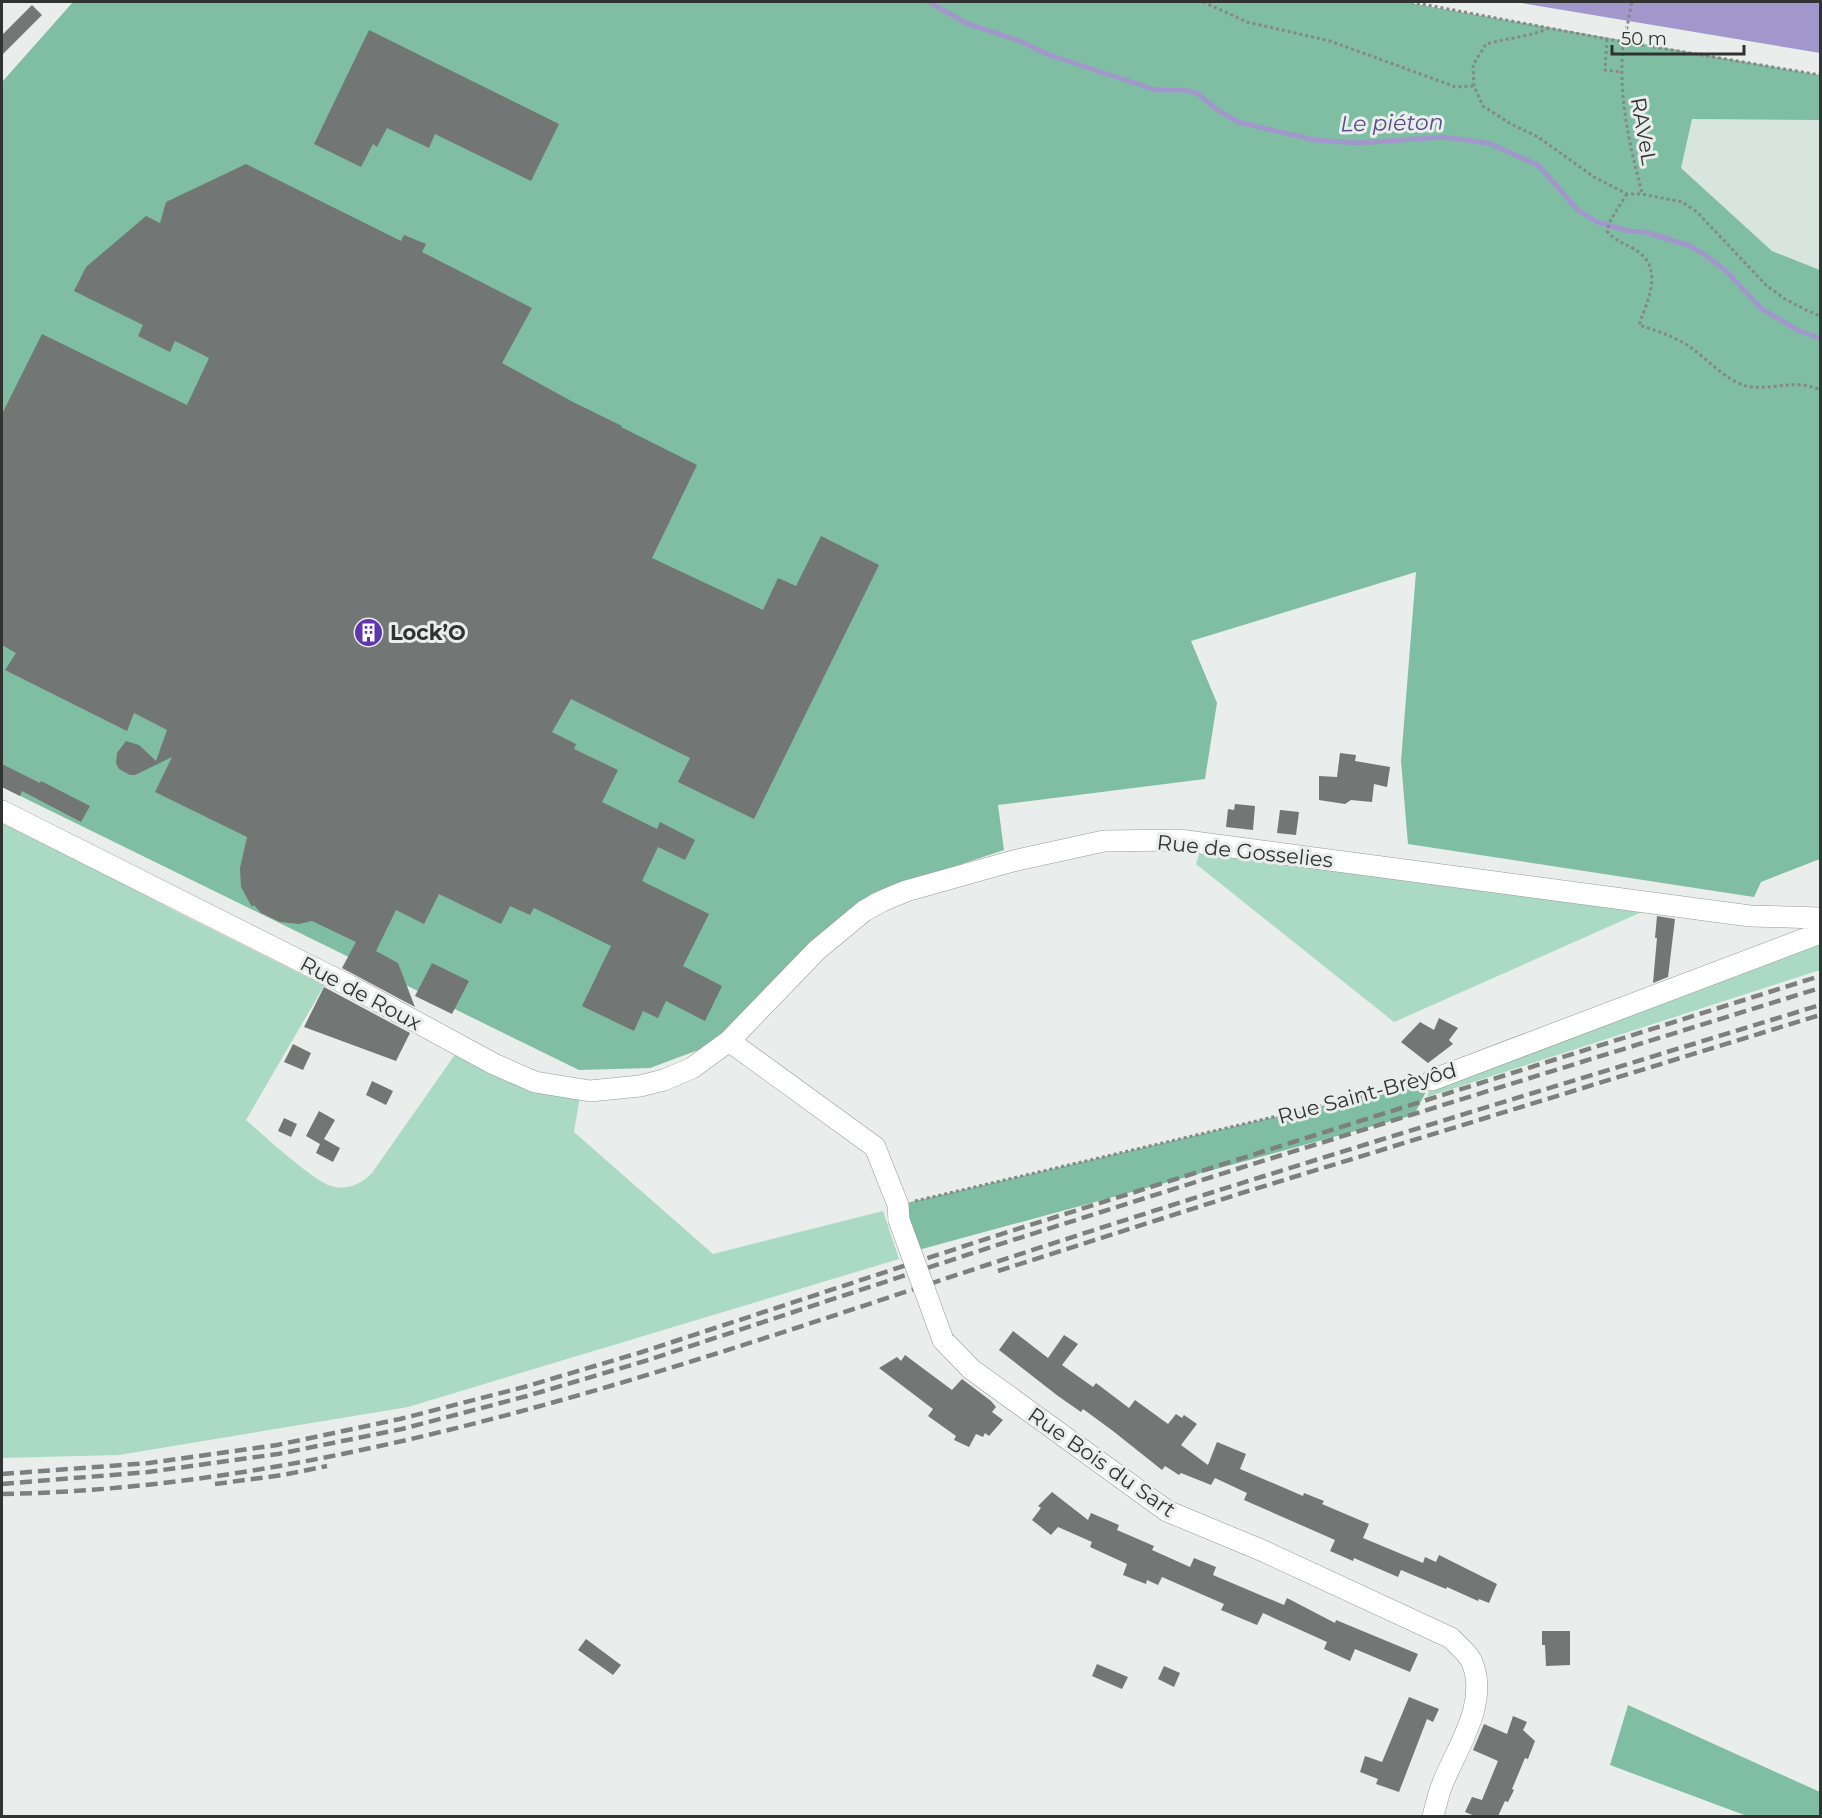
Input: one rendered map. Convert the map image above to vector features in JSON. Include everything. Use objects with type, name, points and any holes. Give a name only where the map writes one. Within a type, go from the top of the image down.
[{"type":"street","name":"Rue de Roux","points":[[2,812],[351,986],[494,1064],[535,1082],[590,1091],[640,1086],[664,1080],[692,1068],[729,1041]]},
{"type":"street","name":"Rue de Gosselies","points":[[729,1041],[817,950],[864,911],[882,901],[906,891],[1013,861],[1104,841],[1179,840],[1739,915],[1821,918]]},
{"type":"street","name":"Rue Saint-Brèyôd","points":[[1432,1080],[1821,933]]},
{"type":"street","name":"Rue Bois du Sart","points":[[729,1041],[875,1147],[943,1340],[971,1369],[1167,1511],[1272,1554],[1451,1638],[1471,1660],[1477,1681],[1476,1701],[1461,1744],[1442,1785],[1433,1816]]},
{"type":"path","points":[[1203,2],[1247,22],[1330,41],[1456,87],[1474,86]]},
{"type":"path","points":[[1411,2],[1607,39],[1821,75]]},
{"type":"path","name":"RAVeL","points":[[1632,2],[1620,72],[1634,161],[1642,194]]},
{"type":"path","points":[[1550,28],[1532,35],[1486,44],[1473,65],[1474,86],[1483,106],[1511,124],[1538,137],[1594,177],[1627,194],[1642,194],[1682,202],[1697,212],[1766,285],[1785,299],[1821,316]]},
{"type":"path","points":[[1607,39],[1605,70],[1620,72]]},
{"type":"path","points":[[1627,194],[1611,219],[1607,231],[1613,239],[1639,252],[1650,262],[1653,285],[1639,325],[1671,336],[1742,385],[1756,388],[1777,385],[1812,386],[1821,390]]},
{"type":"path","name":"Rue Saint-Brèyôd","points":[[899,1212],[1432,1080]]},
{"type":"shaded area","points":[[1515,2],[1820,2],[1820,53],[1527,4]]},
{"type":"shaded area","points":[[1691,119],[1820,120],[1820,270],[1772,251],[1681,168]]},
{"type":"green space","points":[[73,2],[1404,2],[1820,75],[1820,120],[1692,119],[1681,168],[1772,251],[1820,270],[1820,859],[1761,882],[1754,897],[1408,844],[1401,761],[1416,572],[1191,641],[1217,703],[1205,779],[998,805],[1004,850],[871,894],[824,934],[717,1043],[650,1068],[579,1070],[2,787],[2,82]]},
{"type":"green space","points":[[2,820],[309,978],[328,979],[246,1120],[322,1182],[343,1188],[358,1183],[372,1173],[461,1046],[580,1096],[574,1132],[713,1254],[883,1211],[899,1259],[408,1407],[119,1455],[2,1458]]},
{"type":"green space","points":[[1203,842],[1644,911],[1394,1022],[1196,864]]},
{"type":"green space","points":[[1820,942],[1820,970],[1427,1097],[1432,1080]]},
{"type":"green space","points":[[1432,1080],[1414,1115],[911,1252],[898,1205]]},
{"type":"green space","points":[[1628,1705],[1820,1792],[1820,1816],[1747,1816],[1610,1765]]},
{"type":"building","points":[[32,5],[42,15],[2,55],[2,35]]},
{"type":"building","points":[[369,30],[559,124],[531,181],[435,134],[429,148],[387,128],[377,147],[373,144],[361,167],[314,144]]},
{"type":"building","name":"Lock’O","points":[[246,164],[401,241],[404,235],[426,244],[422,252],[532,308],[502,363],[697,465],[652,558],[763,610],[778,578],[796,586],[821,536],[879,565],[754,819],[678,782],[690,758],[571,699],[552,732],[576,744],[574,749],[618,770],[602,802],[657,829],[660,822],[695,840],[685,860],[658,847],[642,881],[709,914],[683,966],[722,986],[705,1021],[666,1001],[658,1018],[643,1011],[634,1031],[582,1006],[611,946],[534,908],[530,915],[510,906],[501,924],[439,894],[424,924],[396,910],[376,951],[398,963],[415,1007],[342,968],[356,942],[312,921],[299,924],[280,922],[261,913],[254,905],[252,907],[241,887],[240,868],[247,837],[155,792],[172,757],[135,775],[119,769],[116,763],[117,753],[126,741],[139,745],[156,761],[167,730],[134,713],[127,731],[5,670],[16,653],[2,645],[2,414],[42,334],[187,405],[209,358],[175,341],[170,352],[138,336],[143,325],[74,291],[86,267],[146,216],[160,223],[166,202]]},
{"type":"building","points":[[1340,753],[1356,755],[1355,761],[1390,767],[1387,787],[1374,784],[1372,802],[1351,800],[1345,804],[1319,800],[1319,776],[1337,777]]},
{"type":"building","points":[[2,764],[90,806],[81,822],[22,791],[20,796],[2,787]]},
{"type":"building","points":[[1235,804],[1255,806],[1253,830],[1226,827],[1228,809],[1234,810]]},
{"type":"building","points":[[1280,810],[1299,812],[1296,835],[1277,833]]},
{"type":"building","points":[[1657,916],[1675,919],[1668,977],[1653,983],[1657,938],[1655,938]]},
{"type":"building","points":[[432,963],[469,981],[452,1014],[415,996]]},
{"type":"building","points":[[324,987],[410,1033],[396,1061],[304,1027]]},
{"type":"building","points":[[1439,1018],[1458,1028],[1449,1040],[1453,1044],[1428,1063],[1401,1042],[1420,1022],[1434,1030]]},
{"type":"building","points":[[293,1044],[311,1053],[303,1070],[284,1062]]},
{"type":"building","points":[[372,1081],[393,1091],[386,1105],[366,1095]]},
{"type":"building","points":[[319,1111],[335,1120],[324,1139],[340,1148],[333,1162],[316,1153],[320,1144],[306,1136]]},
{"type":"building","points":[[284,1118],[297,1124],[291,1137],[278,1131]]},
{"type":"building","points":[[1013,1331],[1048,1358],[1064,1335],[1078,1344],[1062,1365],[1093,1387],[1096,1383],[1129,1408],[1135,1400],[1168,1424],[1176,1414],[1182,1418],[1184,1415],[1197,1424],[1181,1445],[1208,1465],[1217,1442],[1246,1454],[1240,1469],[1303,1496],[1304,1493],[1324,1501],[1322,1504],[1369,1524],[1363,1538],[1423,1563],[1425,1557],[1436,1562],[1439,1555],[1497,1584],[1489,1603],[1479,1599],[1478,1601],[1447,1587],[1446,1589],[1401,1570],[1398,1577],[1354,1558],[1353,1561],[1330,1551],[1335,1540],[1244,1500],[1247,1493],[1215,1478],[1211,1485],[1181,1473],[1179,1475],[1165,1466],[1162,1470],[1113,1431],[1083,1409],[1081,1412],[1058,1396],[999,1350]]},
{"type":"building","points":[[905,1355],[952,1390],[962,1379],[991,1401],[996,1407],[992,1412],[1003,1420],[989,1436],[985,1433],[983,1437],[976,1434],[969,1447],[954,1440],[956,1436],[928,1416],[933,1409],[879,1368],[897,1357],[901,1361]]},
{"type":"building","points":[[1052,1492],[1088,1520],[1091,1513],[1119,1525],[1117,1530],[1154,1546],[1152,1550],[1190,1567],[1194,1558],[1216,1567],[1213,1575],[1284,1605],[1287,1598],[1335,1623],[1336,1620],[1418,1654],[1410,1672],[1355,1649],[1350,1661],[1324,1649],[1327,1642],[1263,1613],[1257,1625],[1221,1610],[1224,1604],[1162,1577],[1158,1585],[1147,1580],[1146,1584],[1123,1575],[1127,1564],[1090,1547],[1092,1542],[1058,1527],[1051,1535],[1032,1520],[1041,1508],[1038,1506]]},
{"type":"building","points":[[1542,1631],[1570,1631],[1570,1665],[1546,1666]]},
{"type":"building","points":[[586,1639],[621,1665],[613,1675],[578,1650]]},
{"type":"building","points":[[1097,1664],[1128,1677],[1122,1689],[1092,1676]]},
{"type":"building","points":[[1164,1666],[1180,1673],[1174,1687],[1158,1679]]},
{"type":"building","points":[[1409,1697],[1439,1709],[1433,1722],[1427,1719],[1399,1792],[1376,1784],[1378,1779],[1360,1772],[1365,1756],[1382,1762]]},
{"type":"building","points":[[1513,1716],[1527,1722],[1523,1730],[1535,1741],[1528,1759],[1525,1758],[1508,1802],[1505,1801],[1498,1816],[1475,1816],[1465,1812],[1472,1797],[1482,1800],[1498,1761],[1473,1750],[1484,1724],[1507,1734]]},
{"type":"waterway","name":"Le piéton","points":[[929,2],[966,23],[1020,41],[1047,54],[1156,90],[1183,90],[1197,93],[1219,111],[1238,122],[1315,140],[1358,143],[1444,137],[1488,143],[1538,165],[1578,210],[1597,222],[1629,231],[1645,232],[1690,246],[1702,253],[1725,270],[1762,309],[1799,331],[1820,338]]},
{"type":"railway","points":[[2,1474],[149,1463],[277,1445],[400,1419],[524,1387],[642,1352],[992,1237],[1820,976]]},
{"type":"railway","points":[[2,1484],[148,1472],[278,1454],[402,1429],[527,1396],[645,1361],[1240,1168],[1820,988]]},
{"type":"railway","points":[[2,1494],[129,1487],[256,1470],[382,1446],[506,1415],[754,1342],[1201,1196],[1820,1005]]},
{"type":"railway","points":[[998,1271],[1245,1192],[1820,1015]]},
{"type":"railway","points":[[215,1484],[283,1475],[327,1466]]},
{"type":"place","name":"Lock’O","points":[[369,632]]}]
